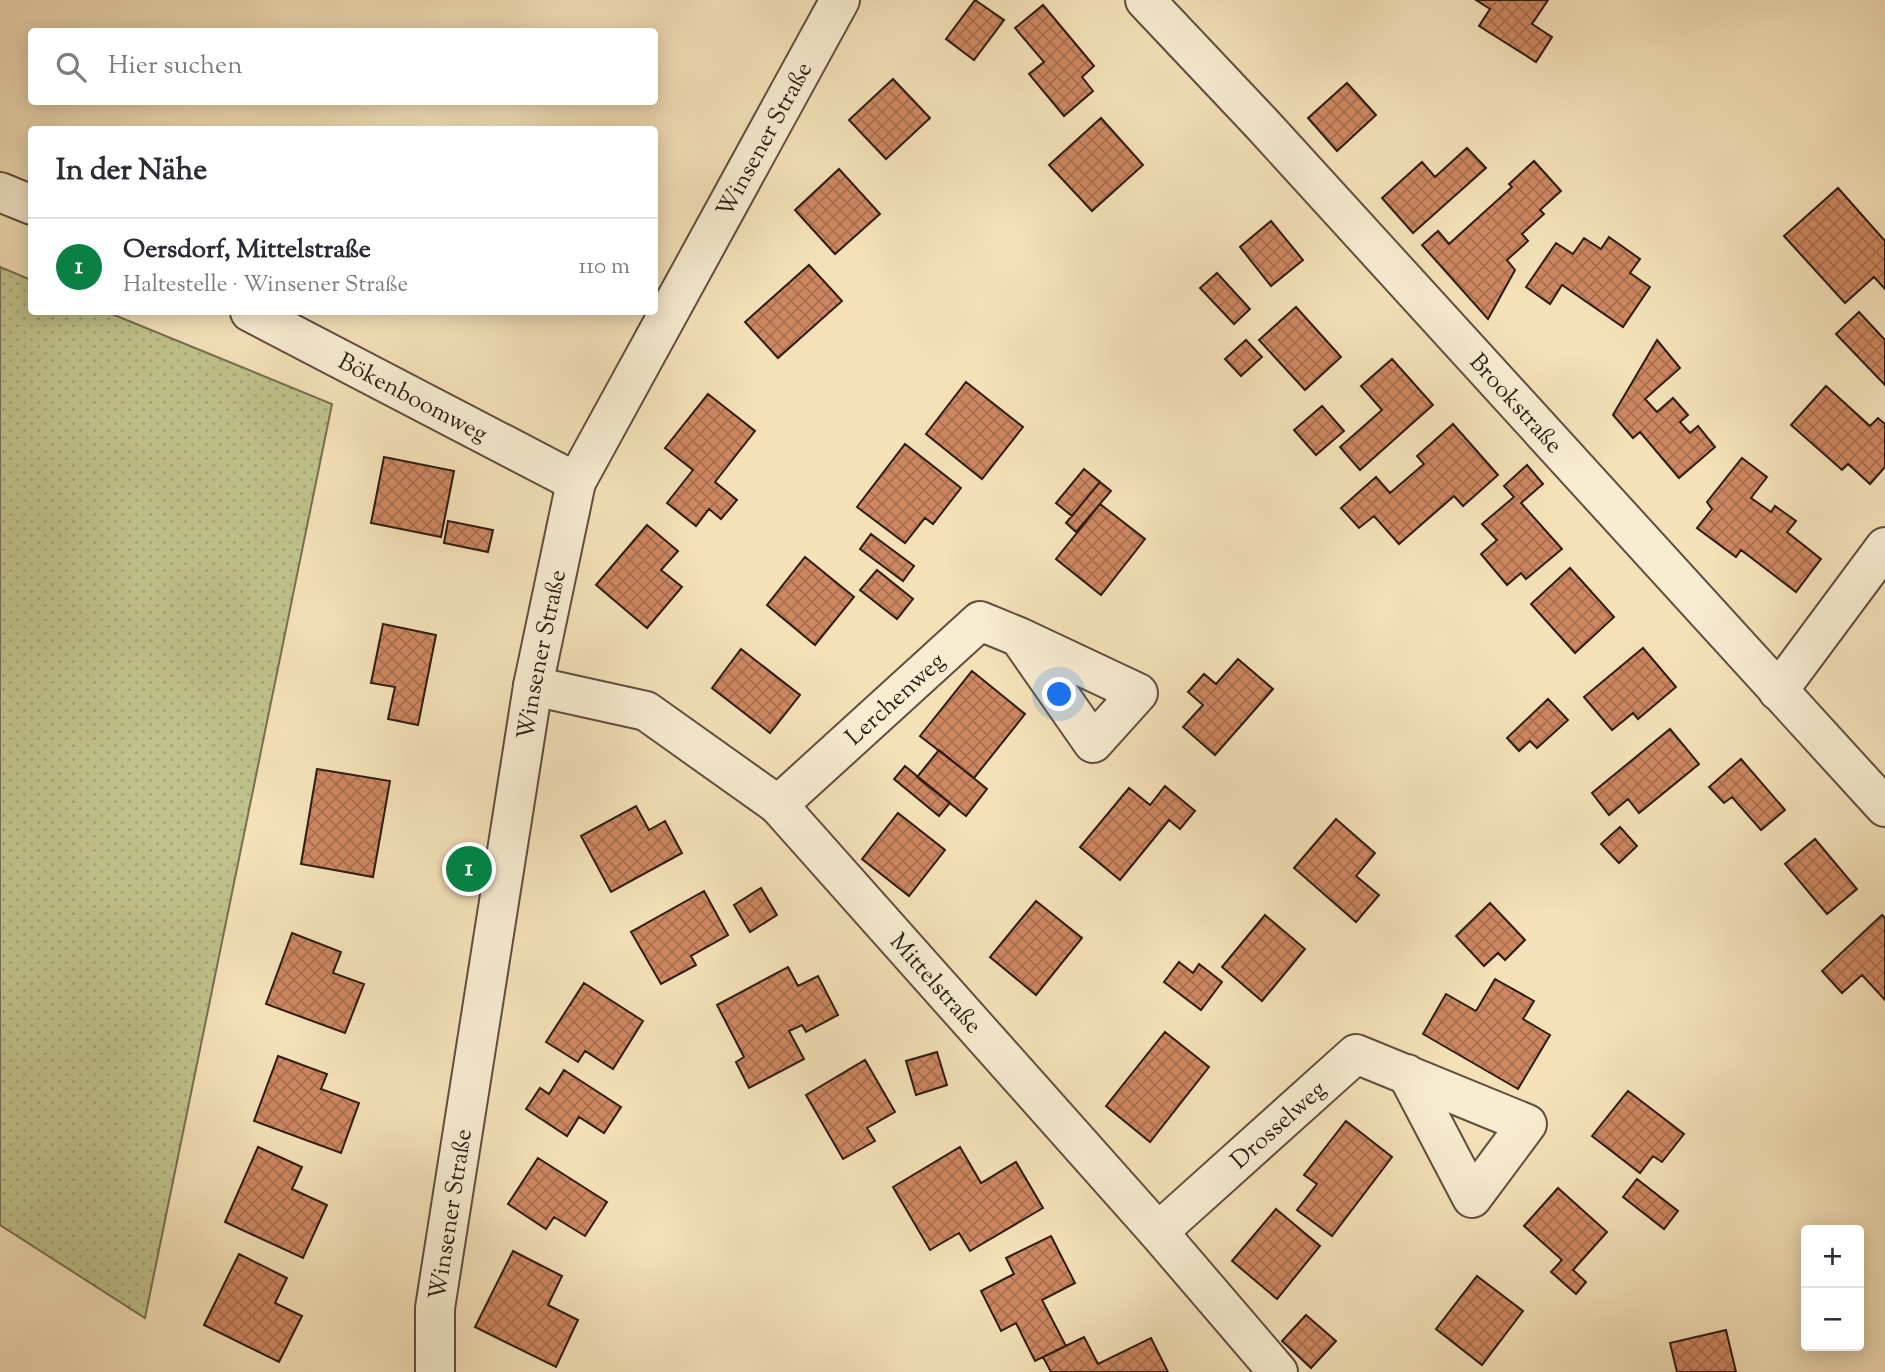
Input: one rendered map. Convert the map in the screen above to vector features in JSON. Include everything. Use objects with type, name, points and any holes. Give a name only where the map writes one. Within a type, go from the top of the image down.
[{"type":"street","name":"Winsener Straße","points":[[435,1372],[435,1308],[533,687],[576,482],[840,0]]},
{"type":"street","name":"Brookstraße","points":[[1145,0],[1262,124],[1885,807]]},
{"type":"street","points":[[0,192],[28,203]]},
{"type":"street","name":"Bökenboomweg","points":[[256,315],[576,482]]},
{"type":"street","points":[[1778,691],[1885,547]]},
{"type":"street","name":"Lerchenweg","points":[[778,805],[980,621],[1019,637]]},
{"type":"street","name":"Mittelstraße","points":[[533,687],[646,711],[778,805],[1158,1232],[1278,1372]]},
{"type":"street","name":"Drosselweg","points":[[1158,1232],[1356,1054],[1407,1074]]},
{"type":"green space","points":[[0,267],[28,279],[28,315],[114,315],[332,404],[145,1318],[0,1225]]},
{"type":"building","points":[[975,0],[1004,20],[974,60],[946,39]]},
{"type":"building","points":[[1476,0],[1548,0],[1532,24],[1552,37],[1536,62],[1479,26],[1490,9]]},
{"type":"building","points":[[1043,5],[1094,66],[1082,77],[1093,91],[1064,116],[1029,74],[1044,62],[1015,28]]},
{"type":"building","points":[[893,79],[930,118],[886,159],[849,120]]},
{"type":"building","points":[[1347,83],[1376,115],[1337,151],[1308,118]]},
{"type":"building","points":[[1101,118],[1143,165],[1092,211],[1049,165]]},
{"type":"building","points":[[1467,148],[1486,168],[1413,233],[1382,198],[1422,162],[1435,177]]},
{"type":"building","points":[[1534,161],[1561,191],[1540,210],[1544,214],[1522,234],[1528,241],[1507,260],[1515,270],[1488,319],[1422,245],[1438,231],[1449,244],[1512,187],[1509,184]]},
{"type":"building","points":[[839,169],[880,214],[835,254],[795,210]]},
{"type":"building","points":[[1838,188],[1885,241],[1885,289],[1874,277],[1845,303],[1784,236]]},
{"type":"building","points":[[1271,221],[1303,260],[1271,286],[1240,247]]},
{"type":"building","points":[[1609,237],[1640,259],[1630,273],[1650,287],[1623,327],[1562,285],[1550,304],[1526,287],[1556,243],[1573,254],[1584,238],[1601,249]]},
{"type":"building","points":[[809,265],[842,301],[778,358],[745,322]]},
{"type":"building","points":[[1217,273],[1250,309],[1234,324],[1200,288]]},
{"type":"building","points":[[1296,307],[1341,357],[1305,390],[1259,340]]},
{"type":"building","points":[[1859,312],[1885,340],[1885,385],[1836,334]]},
{"type":"building","points":[[1246,340],[1262,357],[1241,376],[1225,359]]},
{"type":"building","points":[[1657,340],[1680,368],[1645,399],[1657,412],[1673,398],[1688,415],[1680,422],[1690,433],[1698,426],[1715,447],[1679,478],[1640,432],[1633,438],[1613,415]]},
{"type":"building","points":[[1392,359],[1433,405],[1360,470],[1340,447],[1382,410],[1361,386]]},
{"type":"building","points":[[966,382],[1023,427],[982,479],[926,434]]},
{"type":"building","points":[[1826,386],[1870,426],[1878,418],[1885,424],[1885,467],[1870,484],[1848,464],[1842,470],[1791,425]]},
{"type":"building","points":[[708,394],[755,431],[715,482],[737,500],[721,519],[709,509],[696,526],[667,503],[693,470],[665,448]]},
{"type":"building","points":[[1322,406],[1344,431],[1316,455],[1294,430]]},
{"type":"building","points":[[1453,424],[1498,475],[1463,506],[1454,496],[1399,544],[1374,516],[1359,528],[1341,508],[1376,477],[1390,493],[1424,464],[1417,456]]},
{"type":"building","points":[[905,444],[961,488],[933,524],[925,518],[905,543],[857,507]]},
{"type":"building","points":[[384,457],[454,471],[441,537],[371,523]]},
{"type":"building","points":[[1742,458],[1767,477],[1751,498],[1771,512],[1775,506],[1796,521],[1787,532],[1821,559],[1796,592],[1741,550],[1736,557],[1697,528],[1712,509],[1707,502]]},
{"type":"building","points":[[1527,465],[1543,484],[1521,503],[1562,549],[1526,579],[1521,573],[1507,585],[1481,554],[1497,540],[1482,524],[1514,497],[1504,486]]},
{"type":"building","points":[[1084,469],[1100,482],[1072,516],[1056,503]]},
{"type":"building","points":[[1100,482],[1111,491],[1076,532],[1066,523]]},
{"type":"building","points":[[1100,504],[1145,539],[1101,595],[1056,559]]},
{"type":"building","points":[[448,521],[493,530],[488,552],[444,543]]},
{"type":"building","points":[[647,525],[678,551],[661,570],[682,587],[647,628],[596,585]]},
{"type":"building","points":[[871,534],[914,566],[903,581],[860,549]]},
{"type":"building","points":[[805,557],[854,597],[815,645],[767,605]]},
{"type":"building","points":[[1570,568],[1614,617],[1575,653],[1531,604]]},
{"type":"building","points":[[877,570],[913,599],[897,619],[860,590]]},
{"type":"building","points":[[383,624],[436,635],[418,725],[388,719],[395,687],[371,683]]},
{"type":"building","points":[[1643,648],[1676,687],[1638,719],[1633,713],[1612,730],[1584,697]]},
{"type":"building","points":[[741,649],[800,695],[770,733],[712,688]]},
{"type":"building","points":[[1238,659],[1273,689],[1215,755],[1183,727],[1203,705],[1188,692],[1204,674],[1216,684]]},
{"type":"building","points":[[972,671],[1025,714],[974,778],[920,736]]},
{"type":"building","points":[[1548,699],[1568,720],[1537,748],[1530,741],[1519,751],[1507,738]]},
{"type":"building","points":[[1670,729],[1699,764],[1639,813],[1628,799],[1609,815],[1592,793]]},
{"type":"building","points":[[939,750],[987,789],[966,816],[917,777]]},
{"type":"building","points":[[1741,759],[1785,810],[1761,830],[1732,797],[1724,803],[1709,787]]},
{"type":"building","points":[[905,766],[950,803],[939,816],[894,779]]},
{"type":"building","points":[[317,769],[390,781],[373,877],[301,864]]},
{"type":"building","points":[[1165,786],[1195,811],[1180,829],[1169,820],[1120,880],[1080,847],[1129,788],[1150,805]]},
{"type":"building","points":[[636,806],[649,830],[665,821],[682,853],[611,892],[581,836]]},
{"type":"building","points":[[898,813],[945,850],[909,896],[862,859]]},
{"type":"building","points":[[1336,819],[1375,853],[1356,876],[1379,895],[1356,922],[1294,868]]},
{"type":"building","points":[[1620,827],[1637,846],[1619,863],[1601,844]]},
{"type":"building","points":[[1815,839],[1857,889],[1827,914],[1785,864]]},
{"type":"building","points":[[761,888],[777,915],[750,932],[734,905]]},
{"type":"building","points":[[704,891],[728,935],[691,956],[696,965],[661,984],[631,932]]},
{"type":"building","points":[[1036,901],[1082,938],[1036,995],[990,957]]},
{"type":"building","points":[[1490,903],[1525,940],[1505,960],[1498,953],[1484,966],[1456,936]]},
{"type":"building","points":[[1265,915],[1305,949],[1262,1001],[1222,967]]},
{"type":"building","points":[[1882,915],[1885,918],[1885,1000],[1862,975],[1842,993],[1822,971]]},
{"type":"building","points":[[292,933],[341,952],[333,973],[364,984],[345,1033],[266,1004]]},
{"type":"building","points":[[1179,962],[1193,973],[1199,964],[1222,982],[1201,1010],[1164,982]]},
{"type":"building","points":[[788,967],[798,986],[818,976],[838,1015],[806,1032],[802,1025],[789,1031],[804,1059],[749,1088],[736,1062],[744,1057],[717,1005]]},
{"type":"building","points":[[1495,979],[1534,1001],[1523,1019],[1550,1035],[1518,1089],[1423,1034],[1446,994],[1476,1011]]},
{"type":"building","points":[[584,983],[643,1021],[613,1069],[585,1051],[578,1062],[546,1042]]},
{"type":"building","points":[[1165,1032],[1209,1067],[1150,1142],[1106,1106]]},
{"type":"building","points":[[937,1052],[947,1085],[916,1095],[906,1061]]},
{"type":"building","points":[[278,1056],[327,1074],[321,1089],[359,1103],[341,1153],[254,1121]]},
{"type":"building","points":[[865,1060],[895,1112],[867,1128],[875,1141],[843,1159],[806,1095]]},
{"type":"building","points":[[564,1070],[621,1107],[604,1133],[579,1117],[567,1136],[526,1109],[540,1088],[549,1094]]},
{"type":"building","points":[[1628,1091],[1684,1134],[1662,1162],[1653,1156],[1640,1173],[1592,1136]]},
{"type":"building","points":[[1346,1121],[1392,1157],[1332,1236],[1297,1210],[1317,1184],[1304,1175]]},
{"type":"building","points":[[258,1147],[302,1167],[292,1189],[327,1205],[303,1258],[225,1222]]},
{"type":"building","points":[[960,1147],[981,1183],[1016,1162],[1043,1208],[970,1251],[959,1233],[930,1250],[893,1187]]},
{"type":"building","points":[[538,1158],[607,1202],[585,1236],[554,1217],[546,1229],[508,1204]]},
{"type":"building","points":[[1637,1179],[1678,1211],[1664,1229],[1623,1197]]},
{"type":"building","points":[[1558,1188],[1607,1232],[1573,1270],[1586,1282],[1576,1294],[1551,1272],[1562,1260],[1524,1226]]},
{"type":"building","points":[[1276,1209],[1320,1246],[1277,1299],[1232,1261]]},
{"type":"building","points":[[1051,1236],[1075,1283],[1042,1300],[1066,1346],[1035,1361],[1016,1323],[1001,1331],[981,1291],[1014,1274],[1006,1258]]},
{"type":"building","points":[[513,1251],[562,1276],[548,1305],[578,1320],[556,1367],[475,1327]]},
{"type":"building","points":[[239,1254],[287,1278],[275,1303],[302,1316],[279,1362],[204,1325]]},
{"type":"building","points":[[1477,1276],[1523,1311],[1482,1365],[1436,1329]]},
{"type":"building","points":[[1306,1315],[1336,1341],[1311,1368],[1282,1341]]},
{"type":"building","points":[[1726,1330],[1736,1372],[1677,1372],[1670,1343]]},
{"type":"building","points":[[1084,1337],[1098,1364],[1151,1338],[1168,1372],[1051,1372],[1043,1357]]},
{"type":"place","name":"Oersdorf, Mittelstraße","points":[[469,869]]}]
